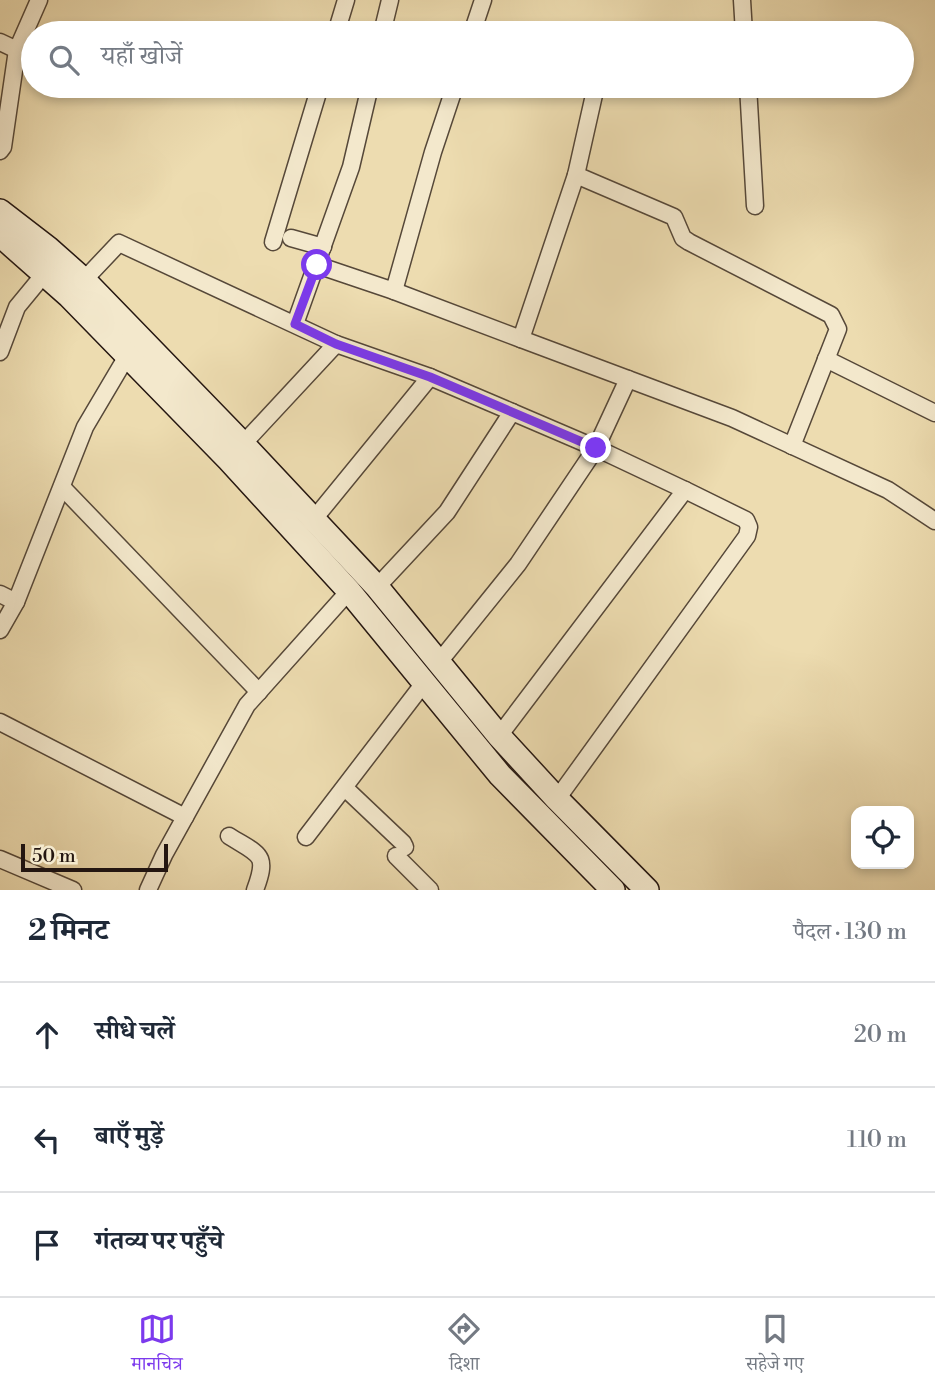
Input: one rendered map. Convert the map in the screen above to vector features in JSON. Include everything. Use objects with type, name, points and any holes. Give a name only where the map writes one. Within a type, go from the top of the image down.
[{"type":"street","points":[[30,21],[38,0]]},
{"type":"street","points":[[340,21],[346,0]]},
{"type":"street","points":[[385,21],[390,0]]},
{"type":"street","points":[[476,21],[483,0]]},
{"type":"street","points":[[742,0],[743,21]]},
{"type":"street","points":[[0,42],[18,50]]},
{"type":"street","points":[[0,151],[3,147],[21,42]]},
{"type":"street","points":[[273,242],[316,98]]},
{"type":"street","points":[[295,324],[351,167],[367,98]]},
{"type":"street","points":[[394,291],[451,98]]},
{"type":"street","points":[[521,339],[576,175],[593,98]]},
{"type":"street","points":[[749,98],[755,206]]},
{"type":"street","points":[[576,175],[674,217],[683,237],[689,242],[831,315],[836,321],[838,329],[793,446]]},
{"type":"street","points":[[0,211],[48,247],[84,280],[243,444],[377,587],[499,736],[647,890]]},
{"type":"street","points":[[0,235],[44,273],[229,460],[349,591],[500,775],[613,890]]},
{"type":"street","points":[[291,238],[323,247]]},
{"type":"street","points":[[84,280],[119,243],[336,344],[430,377],[596,448],[746,520],[749,527],[747,536],[557,799]]},
{"type":"street","points":[[317,265],[394,291],[732,418],[887,489],[935,521]]},
{"type":"street","points":[[0,352],[17,307],[44,273]]},
{"type":"street","points":[[243,444],[336,344]]},
{"type":"street","points":[[0,629],[16,602],[85,427],[127,356]]},
{"type":"street","points":[[827,359],[935,413]]},
{"type":"street","points":[[314,519],[430,377]]},
{"type":"street","points":[[439,662],[518,564],[596,448],[628,379]]},
{"type":"street","points":[[377,587],[447,512],[512,412]]},
{"type":"street","points":[[62,487],[259,692]]},
{"type":"street","points":[[499,736],[685,490]]},
{"type":"street","points":[[148,890],[247,705],[349,591]]},
{"type":"street","points":[[0,594],[16,602]]},
{"type":"street","points":[[306,837],[424,683]]},
{"type":"street","points":[[0,722],[185,817]]},
{"type":"street","points":[[345,788],[403,843],[400,852],[430,890]]},
{"type":"street","points":[[229,836],[259,855],[262,861],[262,871],[255,890]]},
{"type":"street","points":[[0,859],[73,890]]},
{"type":"route","points":[[317,265],[295,324],[336,344],[430,377],[596,448]]}]
